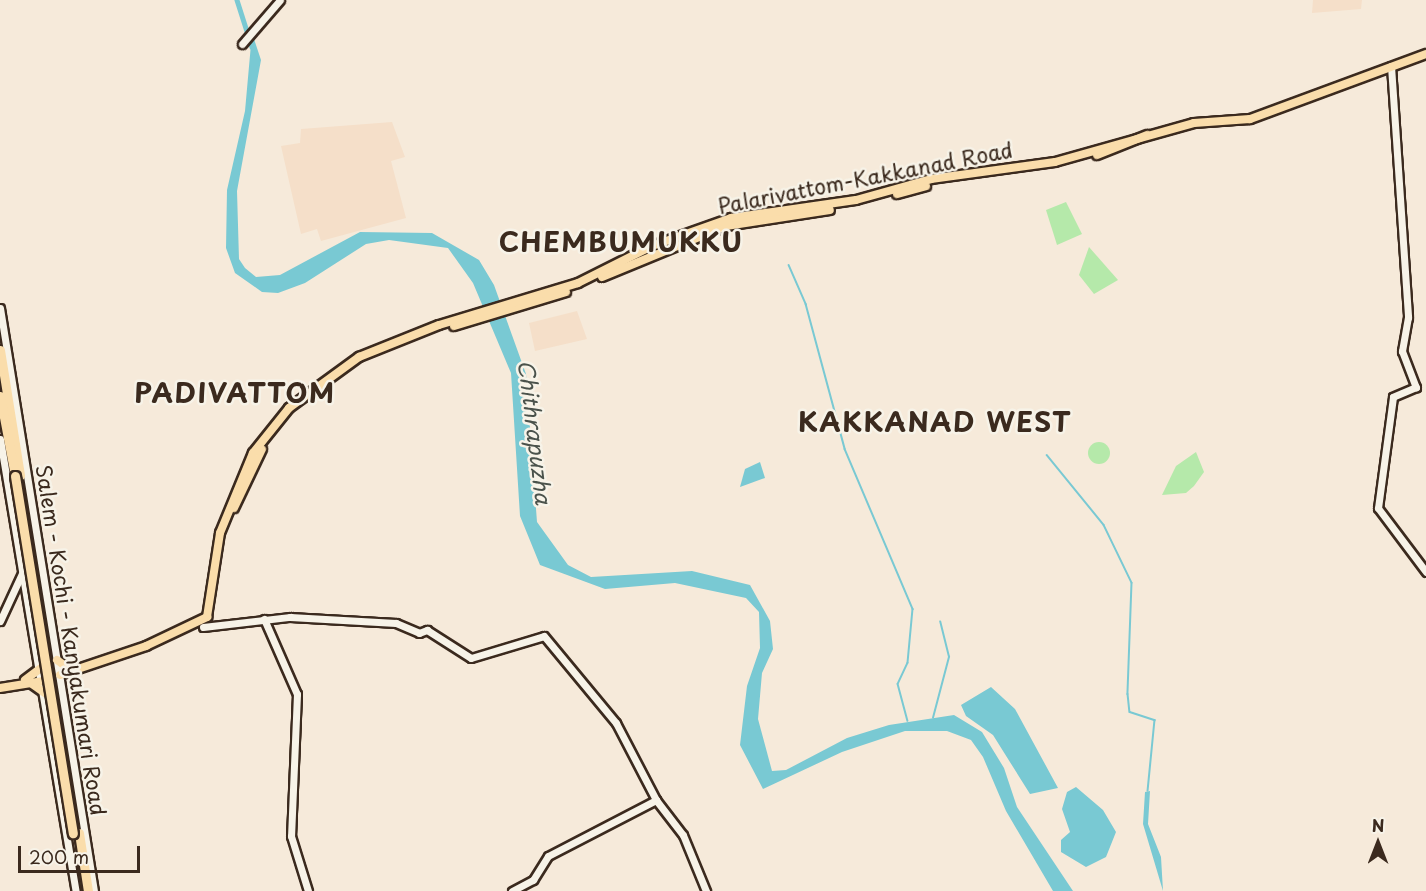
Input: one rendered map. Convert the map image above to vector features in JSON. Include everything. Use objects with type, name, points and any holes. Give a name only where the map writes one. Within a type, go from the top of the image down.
[{"type":"highway","name":"Salem - Kochi - Kanyakumari Road","points":[[0,350],[8,437]]},
{"type":"highway","name":"Salem - Kochi - Kanyakumari Road","points":[[0,396],[17,475],[87,891]]},
{"type":"highway","name":"Salem - Kochi - Kanyakumari Road","points":[[17,475],[81,891]]},
{"type":"main road","points":[[699,232],[932,184],[1055,166],[1148,134],[1194,123],[1250,119],[1426,54]]},
{"type":"main road","name":"Palarivattom-Kakkanad Road","points":[[236,498],[253,453],[278,418],[348,362],[578,283],[699,232],[749,214],[856,200],[931,179],[1028,166],[1115,146]]},
{"type":"main road","points":[[60,677],[152,646],[163,645],[203,627],[214,614],[223,541],[236,498]]},
{"type":"main road","points":[[60,677],[152,646],[200,624],[210,611],[220,533],[236,498]]},
{"type":"main road","points":[[57,660],[73,671]]},
{"type":"main road","points":[[27,682],[41,668]]},
{"type":"main road","points":[[0,686],[43,680]]},
{"type":"main road","points":[[27,682],[45,693]]},
{"type":"street","points":[[242,44],[280,0]]},
{"type":"street","points":[[1391,66],[1409,322],[1402,351],[1415,390],[1393,397],[1378,508],[1426,572]]},
{"type":"street","points":[[0,308],[8,437]]},
{"type":"street","name":"Salem - Kochi - Kanyakumari Road","points":[[8,437],[25,567],[76,891]]},
{"type":"street","name":"Salem - Kochi - Kanyakumari Road","points":[[8,437],[50,616],[94,891]]},
{"type":"street","points":[[0,621],[25,567]]},
{"type":"street","points":[[33,615],[48,607]]},
{"type":"street","points":[[33,615],[50,616]]},
{"type":"street","points":[[264,620],[297,694],[291,836],[308,891]]},
{"type":"street","points":[[203,627],[264,620],[362,620],[414,627],[471,658],[542,635],[616,723],[656,800],[683,835],[706,891]]},
{"type":"street","points":[[53,743],[70,741]]},
{"type":"street","points":[[56,761],[74,759]]},
{"type":"street","points":[[512,891],[533,880],[548,856],[656,800]]},
{"type":"shaded area","points":[[1313,0],[1362,0],[1361,9],[1312,13]]},
{"type":"shaded area","points":[[392,122],[405,157],[391,161],[406,218],[321,241],[317,229],[301,234],[281,146],[300,143],[301,129]]},
{"type":"shaded area","points":[[577,311],[587,339],[535,351],[529,323]]},
{"type":"green space","points":[[1066,202],[1082,234],[1057,245],[1046,210]]},
{"type":"green space","points":[[1089,247],[1118,280],[1094,294],[1079,275]]},
{"type":"green space","points":[[1099,442],[1107,445],[1110,453],[1107,461],[1099,464],[1091,461],[1088,453],[1091,445]]},
{"type":"green space","points":[[1196,452],[1204,472],[1194,486],[1186,493],[1162,495],[1176,466]]},
{"type":"water","points":[[252,33],[261,60],[237,191],[239,259],[245,268],[256,277],[280,275],[360,232],[432,233],[479,260],[494,285],[526,374],[537,522],[568,565],[591,577],[692,571],[750,585],[770,621],[773,649],[762,673],[758,719],[772,771],[786,770],[847,738],[889,725],[954,715],[982,732],[1004,768],[1017,807],[1073,891],[1053,891],[1006,811],[983,757],[971,740],[947,731],[905,731],[842,752],[763,789],[740,745],[747,686],[760,648],[759,612],[746,598],[675,583],[605,589],[540,565],[520,516],[511,373],[473,283],[448,248],[389,240],[366,244],[305,283],[278,293],[262,292],[235,273],[226,248],[227,190],[245,111]]},
{"type":"water","points":[[760,462],[765,478],[740,487],[745,469]]},
{"type":"water","points":[[991,687],[1015,709],[1058,788],[1030,794],[993,735],[966,716],[961,705]]},
{"type":"water","points":[[1076,787],[1103,810],[1116,832],[1106,857],[1086,867],[1061,852],[1061,840],[1070,832],[1062,809],[1067,792]]},
{"type":"water","points":[[1150,791],[1148,824],[1161,857],[1163,891],[1143,824],[1145,792]]},
{"type":"waterway","name":"Chithrapuzha","points":[[237,0],[252,47]]},
{"type":"waterway","points":[[789,265],[806,304],[845,449],[913,609],[908,663],[898,684],[908,721]]},
{"type":"waterway","points":[[1047,455],[1104,525],[1132,583],[1128,694],[1130,712],[1155,720],[1148,791]]},
{"type":"waterway","points":[[933,718],[949,657],[940,622]]},
{"type":"district","name":"CHEMBUMUKKU","points":[[621,241]]},
{"type":"district","name":"PADIVATTOM","points":[[235,392]]},
{"type":"district","name":"KAKKANAD WEST","points":[[935,421]]}]
